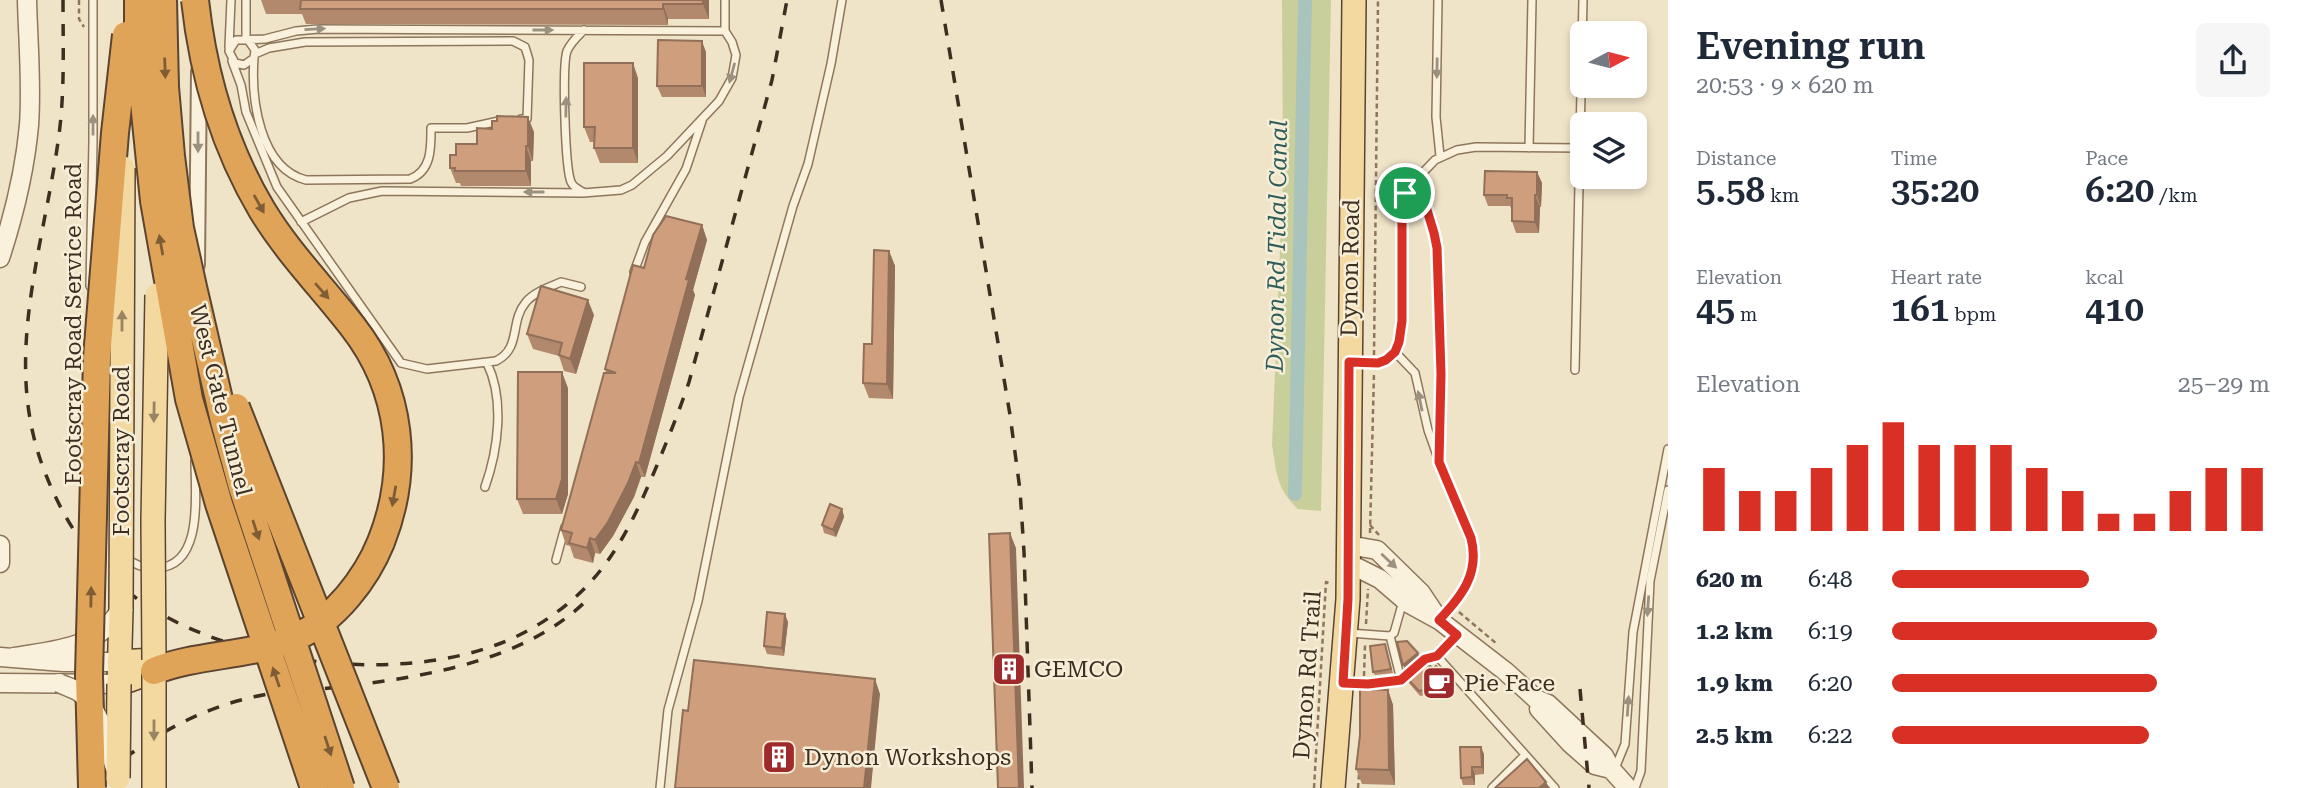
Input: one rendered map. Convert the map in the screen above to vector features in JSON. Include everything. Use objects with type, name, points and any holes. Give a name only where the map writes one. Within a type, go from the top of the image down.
[{"type":"highway","points":[[92,788],[89,675],[98,345],[129,0]]},
{"type":"highway","name":"West Gate Tunnel","points":[[138,0],[138,43],[153,201],[189,399],[219,504],[314,788]]},
{"type":"highway","name":"West Gate Tunnel","points":[[163,0],[165,87],[171,156],[180,228],[193,287],[242,487],[341,788]]},
{"type":"highway","points":[[154,666],[245,653],[298,636],[331,612],[363,575],[378,548],[390,519],[398,470],[397,427],[383,375],[353,327],[303,269],[262,209],[225,131],[204,59],[197,0]]},
{"type":"highway","points":[[193,287],[241,423],[288,545],[326,631],[386,788]]},
{"type":"main road","name":"Dynon Road","points":[[1334,788],[1343,683],[1348,567],[1354,0]]},
{"type":"main road","name":"Footscray Road","points":[[118,783],[124,115]]},
{"type":"main road","name":"Footscray Road","points":[[154,788],[153,509],[157,295]]},
{"type":"main road","points":[[119,673],[154,666]]},
{"type":"street","points":[[0,258],[18,195],[29,125],[27,0]]},
{"type":"street","points":[[197,0],[197,336]]},
{"type":"street","points":[[0,545],[0,563]]},
{"type":"street","points":[[1348,567],[1377,550],[1421,593],[1439,620]]},
{"type":"street","points":[[1348,567],[1370,572],[1404,599],[1439,620],[1505,671],[1536,699],[1548,704],[1604,756],[1612,771],[1628,788]]},
{"type":"street","points":[[7,657],[63,648],[93,638],[111,625],[121,609]]},
{"type":"street","points":[[7,657],[63,662],[119,673]]},
{"type":"street","points":[[0,683],[59,683],[119,673]]},
{"type":"street","points":[[59,683],[76,690],[89,702],[99,722],[118,783]]},
{"type":"lane","name":"Footscray Road Service Road","points":[[90,298],[93,0]]},
{"type":"lane","points":[[231,0],[229,51],[241,85],[246,112],[277,187],[401,363],[427,369],[487,363],[506,356],[512,344],[517,319],[526,301],[561,282],[582,287]]},
{"type":"lane","points":[[232,60],[244,65],[254,56],[269,48],[305,42],[520,43],[528,53],[527,119],[510,119],[467,128],[431,128],[430,155],[426,165],[410,179],[306,180],[288,173],[279,164],[267,142],[257,109],[254,56],[254,46],[247,39],[246,0]]},
{"type":"lane","points":[[301,222],[349,198],[382,191],[583,193],[608,192],[632,185],[667,156],[702,120],[719,101],[732,78],[736,55],[725,31],[725,0]]},
{"type":"lane","points":[[660,788],[668,710],[698,601],[736,409],[793,206],[808,164],[831,64],[842,0]]},
{"type":"lane","points":[[1438,0],[1436,117],[1440,156]]},
{"type":"lane","points":[[1529,148],[1532,0]]},
{"type":"lane","points":[[1581,112],[1583,0]]},
{"type":"lane","points":[[229,51],[236,40],[318,29],[725,31]]},
{"type":"lane","points":[[583,193],[572,186],[567,169],[565,139],[566,54],[573,40],[584,30]]},
{"type":"lane","points":[[630,286],[645,242],[686,169],[702,120]]},
{"type":"lane","points":[[1349,362],[1374,363],[1386,360],[1395,352],[1402,321],[1402,203],[1408,188],[1417,177],[1440,156],[1465,148],[1570,149]]},
{"type":"lane","points":[[1417,177],[1437,248],[1441,374],[1439,462]]},
{"type":"lane","points":[[1575,370],[1579,189]]},
{"type":"lane","name":"Footscray Road Service Road","points":[[90,340],[89,479],[100,519]]},
{"type":"lane","points":[[1395,352],[1415,373],[1424,419],[1468,532],[1473,557],[1466,588],[1457,602],[1439,620]]},
{"type":"lane","points":[[485,487],[495,458],[497,404],[494,376],[487,363]]},
{"type":"lane","points":[[113,542],[132,562],[148,568],[166,567],[176,562],[188,547],[192,535],[195,500],[197,392]]},
{"type":"lane","points":[[1612,771],[1625,744],[1633,632],[1668,449]]},
{"type":"lane","points":[[1635,788],[1641,771],[1650,581],[1668,490]]},
{"type":"lane","points":[[556,560],[567,521]]},
{"type":"lane","points":[[1346,633],[1390,636],[1394,633],[1404,599]]},
{"type":"lane","points":[[1343,683],[1368,684],[1401,680],[1425,659],[1437,656],[1457,635]]},
{"type":"lane","points":[[1390,636],[1401,680]]},
{"type":"lane","points":[[1437,656],[1555,788]]},
{"type":"lane","points":[[1492,788],[1525,755]]},
{"type":"path","points":[[1370,524],[1378,0]]},
{"type":"path","name":"Dynon Rd Trail","points":[[1314,788],[1326,582],[1348,567]]},
{"type":"green space","points":[[1282,0],[1331,0],[1321,511],[1298,509],[1285,494],[1279,480],[1272,445],[1283,176]]},
{"type":"building","points":[[301,0],[703,0],[703,4],[663,4],[663,9],[300,9]]},
{"type":"building","points":[[658,40],[702,41],[702,86],[657,86]]},
{"type":"building","points":[[584,63],[633,63],[633,148],[594,148],[595,127],[584,127]]},
{"type":"building","points":[[497,116],[528,117],[526,171],[455,171],[455,168],[450,168],[450,155],[456,155],[456,144],[477,144],[477,128],[492,129],[492,121],[497,121]]},
{"type":"building","points":[[1485,171],[1537,172],[1535,222],[1512,221],[1512,198],[1507,198],[1507,195],[1484,195]]},
{"type":"building","points":[[666,216],[702,225],[686,279],[689,280],[639,463],[636,462],[608,522],[595,540],[590,538],[587,548],[569,543],[572,533],[561,530],[604,373],[616,373],[605,369],[633,265],[644,268],[653,235]]},
{"type":"building","points":[[874,250],[889,251],[887,384],[863,383],[864,344],[872,344]]},
{"type":"building","points":[[541,286],[588,300],[570,359],[559,355],[562,343],[527,334]]},
{"type":"building","points":[[518,372],[562,372],[562,479],[556,499],[517,499]]},
{"type":"building","points":[[830,504],[842,509],[833,530],[822,525]]},
{"type":"building","name":"GEMCO","points":[[1010,533],[1019,788],[998,788],[989,534]]},
{"type":"building","points":[[767,612],[785,614],[782,648],[764,646]]},
{"type":"building","points":[[1407,641],[1418,653],[1403,665],[1397,642]]},
{"type":"building","points":[[1385,644],[1391,669],[1373,672],[1370,646]]},
{"type":"building","name":"Dynon Workshops","points":[[694,660],[875,679],[864,788],[675,788],[683,710],[688,711]]},
{"type":"building","points":[[1426,661],[1433,669],[1436,666],[1452,684],[1419,691],[1406,677]]},
{"type":"building","points":[[1360,689],[1388,690],[1389,770],[1356,769],[1360,735]]},
{"type":"building","points":[[1460,747],[1481,747],[1482,767],[1472,767],[1472,777],[1461,778]]},
{"type":"building","points":[[1527,759],[1546,782],[1539,788],[1495,788]]},
{"type":"waterway","name":"Dynon Rd Tidal Canal","points":[[1295,494],[1305,0]]},
{"type":"railway","points":[[63,0],[62,107],[35,268],[26,351],[27,392],[33,433],[53,492],[92,556],[132,595],[169,619],[212,637],[259,651],[358,665],[454,657],[506,641],[536,626],[564,607],[611,556],[647,488],[689,382],[772,80],[787,0]]},
{"type":"railway","points":[[941,0],[1020,490],[1032,788]]},
{"type":"railway","points":[[87,788],[101,774],[144,744],[210,710],[270,694],[391,680],[464,665],[531,640],[588,599]]},
{"type":"railway","points":[[1580,689],[1589,788]]},
{"type":"place","name":"GEMCO","points":[[1009,669]]},
{"type":"place","name":"Pie Face","points":[[1439,683]]},
{"type":"place","name":"Dynon Workshops","points":[[779,757]]},
{"type":"route","points":[[1417,177],[1436,239],[1441,374],[1439,462],[1471,538],[1473,564],[1463,593],[1439,620],[1457,635],[1437,656],[1425,659],[1401,680],[1368,684],[1343,683],[1348,599],[1349,362],[1378,363],[1386,360],[1395,352],[1399,342],[1402,321],[1402,203],[1405,193],[1417,177]]}]
